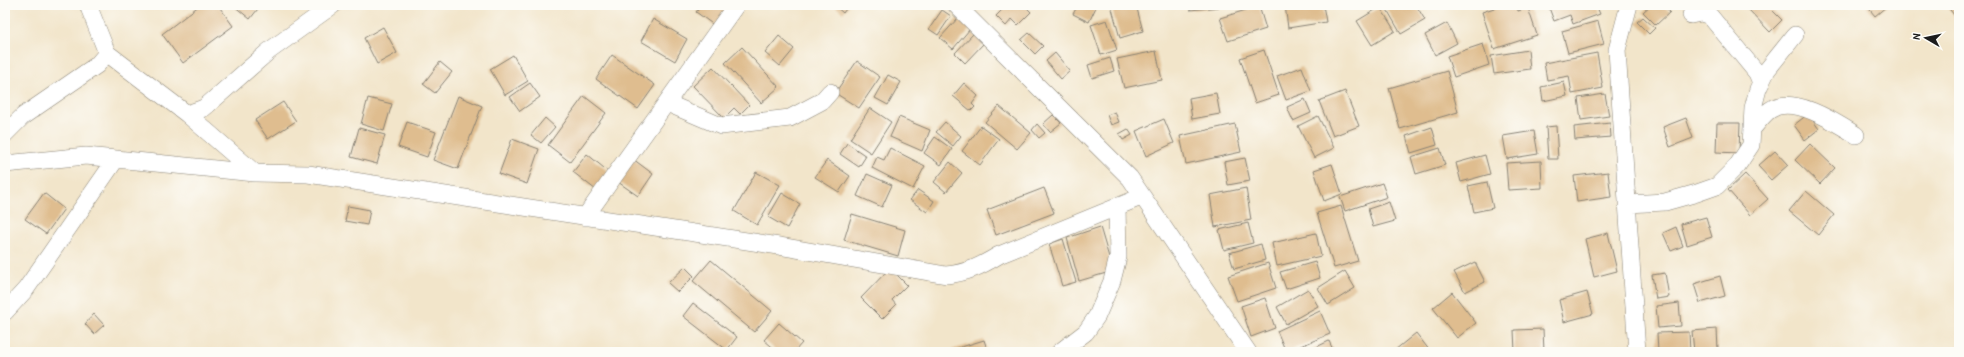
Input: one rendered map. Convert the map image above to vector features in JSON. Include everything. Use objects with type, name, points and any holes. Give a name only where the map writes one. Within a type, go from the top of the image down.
[{"type":"street","points":[[88,5],[107,53],[187,114],[255,173]]},
{"type":"street","points":[[187,114],[204,108],[269,51],[333,5]]},
{"type":"street","points":[[585,217],[736,5]]},
{"type":"street","points":[[956,5],[1130,178],[1141,197],[1248,352]]},
{"type":"street","points":[[1629,5],[1617,50],[1637,352]]},
{"type":"street","points":[[1691,15],[1701,13],[1710,16],[1757,73],[1761,83]]},
{"type":"street","points":[[1628,204],[1665,202],[1717,186],[1737,166],[1751,145],[1753,108],[1761,83],[1767,70],[1796,35]]},
{"type":"street","points":[[5,134],[23,116],[97,65],[107,53]]},
{"type":"street","points":[[667,103],[721,126],[790,118],[822,101],[830,92]]},
{"type":"street","points":[[1753,128],[1770,110],[1778,106],[1790,106],[1821,115],[1856,135]]},
{"type":"street","points":[[5,164],[86,156],[255,173],[308,174],[779,246],[946,274],[962,274],[979,267],[999,255],[1141,197]]},
{"type":"street","points":[[5,312],[26,289],[116,159]]},
{"type":"street","points":[[1060,352],[1086,332],[1097,316],[1112,281],[1118,257],[1117,206]]},
{"type":"building","points":[[200,5],[218,5],[233,26],[183,63],[162,34]]},
{"type":"building","points":[[233,5],[261,5],[250,19]]},
{"type":"building","points":[[702,5],[731,5],[715,26],[696,12]]},
{"type":"building","points":[[834,5],[849,5],[843,13]]},
{"type":"building","points":[[1007,5],[1024,5],[1031,12],[1018,25],[1012,19],[1006,26],[996,16]]},
{"type":"building","points":[[1078,5],[1097,5],[1089,22],[1073,14]]},
{"type":"building","points":[[1111,5],[1136,5],[1143,31],[1120,38]]},
{"type":"building","points":[[1190,5],[1220,5],[1220,7],[1190,10]]},
{"type":"building","points":[[1285,5],[1323,5],[1326,22],[1288,28]]},
{"type":"building","points":[[1416,5],[1425,20],[1401,34],[1385,6]]},
{"type":"building","points":[[1503,5],[1517,5],[1518,11],[1528,8],[1537,35],[1494,49],[1482,12]]},
{"type":"building","points":[[1548,5],[1596,5],[1600,14],[1573,24],[1570,15],[1554,21]]},
{"type":"building","points":[[1651,5],[1663,5],[1670,12],[1656,25],[1643,12]]},
{"type":"building","points":[[1752,5],[1767,5],[1782,20],[1770,32],[1748,9]]},
{"type":"building","points":[[1866,5],[1886,5],[1887,6],[1875,16]]},
{"type":"building","points":[[1946,5],[1959,5],[1959,21]]},
{"type":"building","points":[[1259,6],[1266,29],[1228,41],[1220,18]]},
{"type":"building","points":[[1380,7],[1395,31],[1372,45],[1357,21]]},
{"type":"building","points":[[942,10],[951,16],[938,35],[929,29]]},
{"type":"building","points":[[1643,17],[1655,28],[1649,34],[1637,22]]},
{"type":"building","points":[[958,18],[970,29],[953,49],[940,38]]},
{"type":"building","points":[[653,19],[687,39],[675,61],[641,41]]},
{"type":"building","points":[[1107,20],[1117,50],[1101,55],[1091,25]]},
{"type":"building","points":[[1598,21],[1604,44],[1568,53],[1562,31]]},
{"type":"building","points":[[1447,23],[1457,43],[1435,55],[1425,35]]},
{"type":"building","points":[[383,27],[397,53],[377,64],[364,38]]},
{"type":"building","points":[[974,33],[984,43],[965,63],[955,53]]},
{"type":"building","points":[[1029,33],[1043,46],[1035,54],[1021,40]]},
{"type":"building","points":[[779,36],[794,49],[780,66],[765,53]]},
{"type":"building","points":[[1483,44],[1489,65],[1454,77],[1447,56]]},
{"type":"building","points":[[742,47],[779,87],[761,103],[725,63]]},
{"type":"building","points":[[1264,50],[1279,95],[1255,103],[1240,58]]},
{"type":"building","points":[[1528,50],[1530,69],[1494,74],[1491,56]]},
{"type":"building","points":[[1156,51],[1162,80],[1124,88],[1117,59]]},
{"type":"building","points":[[1055,53],[1070,71],[1061,79],[1046,61]]},
{"type":"building","points":[[1597,53],[1603,88],[1572,94],[1569,76],[1547,80],[1544,63]]},
{"type":"building","points":[[513,55],[528,81],[505,95],[490,69]]},
{"type":"building","points":[[612,55],[655,85],[638,109],[596,79]]},
{"type":"building","points":[[1110,58],[1114,71],[1092,78],[1088,65]]},
{"type":"building","points":[[857,61],[880,77],[859,108],[835,93]]},
{"type":"building","points":[[440,62],[452,72],[435,93],[423,84]]},
{"type":"building","points":[[713,67],[749,105],[740,114],[734,108],[724,118],[693,86]]},
{"type":"building","points":[[1302,67],[1311,91],[1286,100],[1277,76]]},
{"type":"building","points":[[1447,71],[1458,112],[1400,129],[1389,88]]},
{"type":"building","points":[[888,75],[901,82],[888,105],[875,98]]},
{"type":"building","points":[[1564,82],[1567,96],[1543,101],[1541,87]]},
{"type":"building","points":[[530,83],[540,97],[520,111],[510,97]]},
{"type":"building","points":[[964,83],[978,96],[972,104],[975,107],[971,111],[953,96]]},
{"type":"building","points":[[1345,91],[1359,126],[1333,136],[1319,101]]},
{"type":"building","points":[[1216,93],[1220,114],[1192,119],[1189,98]]},
{"type":"building","points":[[1605,94],[1609,116],[1581,120],[1578,98]]},
{"type":"building","points":[[458,96],[482,106],[458,169],[433,160]]},
{"type":"building","points":[[584,96],[606,113],[570,162],[548,145]]},
{"type":"building","points":[[368,98],[392,104],[384,131],[361,124]]},
{"type":"building","points":[[1305,99],[1311,113],[1293,121],[1287,107]]},
{"type":"building","points":[[283,102],[296,121],[268,139],[255,120]]},
{"type":"building","points":[[999,106],[1031,133],[1017,149],[985,122]]},
{"type":"building","points":[[870,108],[891,122],[871,153],[850,139]]},
{"type":"building","points":[[1115,112],[1119,122],[1111,125],[1107,115]]},
{"type":"building","points":[[1808,114],[1819,129],[1805,140],[1794,125]]},
{"type":"building","points":[[1053,115],[1061,123],[1050,132],[1043,124]]},
{"type":"building","points":[[1318,116],[1334,148],[1314,158],[1298,126]]},
{"type":"building","points":[[899,117],[930,130],[922,151],[890,137]]},
{"type":"building","points":[[545,118],[555,127],[541,143],[531,135]]},
{"type":"building","points":[[1686,118],[1693,138],[1670,147],[1663,127]]},
{"type":"building","points":[[1164,119],[1174,143],[1146,156],[1136,131]]},
{"type":"building","points":[[407,122],[436,132],[427,157],[398,147]]},
{"type":"building","points":[[945,122],[961,136],[953,146],[936,132]]},
{"type":"building","points":[[1610,123],[1611,137],[1575,140],[1574,127]]},
{"type":"building","points":[[1717,123],[1740,123],[1739,153],[1716,152]]},
{"type":"building","points":[[1037,124],[1045,133],[1039,138],[1032,130]]},
{"type":"building","points":[[1235,124],[1241,152],[1186,164],[1180,136]]},
{"type":"building","points":[[981,126],[999,139],[980,165],[962,151]]},
{"type":"building","points":[[1556,126],[1558,159],[1548,159],[1546,127]]},
{"type":"building","points":[[1432,127],[1437,145],[1411,153],[1406,136]]},
{"type":"building","points":[[359,128],[385,135],[377,164],[351,157]]},
{"type":"building","points":[[1128,129],[1132,135],[1123,140],[1119,134]]},
{"type":"building","points":[[1534,131],[1538,154],[1507,159],[1503,136]]},
{"type":"building","points":[[935,137],[952,149],[941,165],[924,153]]},
{"type":"building","points":[[512,139],[539,149],[527,184],[499,174]]},
{"type":"building","points":[[847,143],[866,156],[859,167],[840,154]]},
{"type":"building","points":[[1810,144],[1835,168],[1820,184],[1795,160]]},
{"type":"building","points":[[890,148],[925,166],[913,189],[872,168],[877,157],[884,160]]},
{"type":"building","points":[[1440,148],[1445,165],[1416,174],[1411,157]]},
{"type":"building","points":[[1775,151],[1788,165],[1771,180],[1758,166]]},
{"type":"building","points":[[587,154],[610,173],[596,190],[573,172]]},
{"type":"building","points":[[1485,155],[1490,174],[1461,182],[1456,163]]},
{"type":"building","points":[[1245,158],[1250,181],[1228,185],[1224,162]]},
{"type":"building","points":[[633,159],[653,174],[638,196],[618,182]]},
{"type":"building","points":[[827,160],[850,176],[839,192],[815,177]]},
{"type":"building","points":[[1541,161],[1542,188],[1508,190],[1506,163]]},
{"type":"building","points":[[950,162],[962,173],[946,192],[934,182]]},
{"type":"building","points":[[1332,164],[1342,194],[1324,201],[1314,170]]},
{"type":"building","points":[[756,172],[780,185],[757,225],[734,211]]},
{"type":"building","points":[[1608,172],[1611,197],[1577,202],[1574,176]]},
{"type":"building","points":[[867,174],[892,185],[882,207],[857,196]]},
{"type":"building","points":[[1745,174],[1768,199],[1750,215],[1728,190]]},
{"type":"building","points":[[1487,182],[1493,208],[1474,212],[1468,186]]},
{"type":"building","points":[[1382,183],[1387,197],[1345,211],[1340,197]]},
{"type":"building","points":[[1044,188],[1054,213],[996,235],[987,210]]},
{"type":"building","points":[[1246,188],[1251,220],[1215,227],[1210,195]]},
{"type":"building","points":[[918,190],[934,201],[927,212],[910,200]]},
{"type":"building","points":[[1806,191],[1834,215],[1818,235],[1789,211]]},
{"type":"building","points":[[44,193],[64,209],[46,234],[25,219]]},
{"type":"building","points":[[782,193],[800,204],[787,228],[768,217]]},
{"type":"building","points":[[1389,202],[1395,221],[1373,227],[1368,209]]},
{"type":"building","points":[[348,206],[370,210],[367,225],[345,221]]},
{"type":"building","points":[[1341,206],[1358,261],[1334,268],[1317,213]]},
{"type":"building","points":[[852,214],[905,230],[898,256],[844,240]]},
{"type":"building","points":[[1706,217],[1712,237],[1687,245],[1681,224]]},
{"type":"building","points":[[1248,223],[1253,243],[1224,250],[1219,230]]},
{"type":"building","points":[[1100,227],[1113,271],[1079,281],[1067,238]]},
{"type":"building","points":[[1676,227],[1683,246],[1671,251],[1663,233]]},
{"type":"building","points":[[1316,233],[1321,256],[1277,266],[1272,243]]},
{"type":"building","points":[[1608,233],[1617,271],[1594,277],[1585,239]]},
{"type":"building","points":[[1063,239],[1076,282],[1062,286],[1049,244]]},
{"type":"building","points":[[1261,244],[1265,260],[1234,269],[1229,253]]},
{"type":"building","points":[[711,260],[772,311],[754,332],[693,281]]},
{"type":"building","points":[[1315,262],[1320,278],[1286,289],[1280,272]]},
{"type":"building","points":[[1475,262],[1485,282],[1465,292],[1454,272]]},
{"type":"building","points":[[1268,263],[1276,288],[1237,301],[1228,276]]},
{"type":"building","points":[[685,267],[694,276],[678,292],[668,283]]},
{"type":"building","points":[[890,268],[907,285],[892,300],[896,305],[882,319],[861,298]]},
{"type":"building","points":[[1345,271],[1355,288],[1328,305],[1318,288]]},
{"type":"building","points":[[1665,273],[1669,297],[1656,299],[1652,275]]},
{"type":"building","points":[[1720,276],[1725,296],[1700,303],[1694,284]]},
{"type":"building","points":[[1308,289],[1318,306],[1286,324],[1277,307]]},
{"type":"building","points":[[1452,292],[1476,323],[1457,338],[1433,308]]},
{"type":"building","points":[[1587,292],[1593,314],[1564,322],[1559,300]]},
{"type":"building","points":[[1265,298],[1275,328],[1251,337],[1241,306]]},
{"type":"building","points":[[693,303],[737,337],[727,350],[683,316]]},
{"type":"building","points":[[1679,303],[1681,326],[1658,328],[1656,306]]},
{"type":"building","points":[[1320,311],[1330,334],[1286,352],[1277,331]]},
{"type":"building","points":[[94,314],[104,325],[94,334],[85,324]]},
{"type":"building","points":[[779,323],[802,343],[794,352],[778,352],[764,340]]},
{"type":"building","points":[[1543,329],[1544,352],[1515,352],[1514,330]]},
{"type":"building","points":[[1717,329],[1718,350],[1694,352],[1692,331]]},
{"type":"building","points":[[1689,332],[1690,352],[1658,352],[1657,333]]},
{"type":"building","points":[[1416,333],[1430,351],[1397,352],[1395,350]]},
{"type":"building","points":[[984,340],[988,352],[945,352]]},
{"type":"building","points":[[1329,341],[1334,352],[1306,352]]}]
